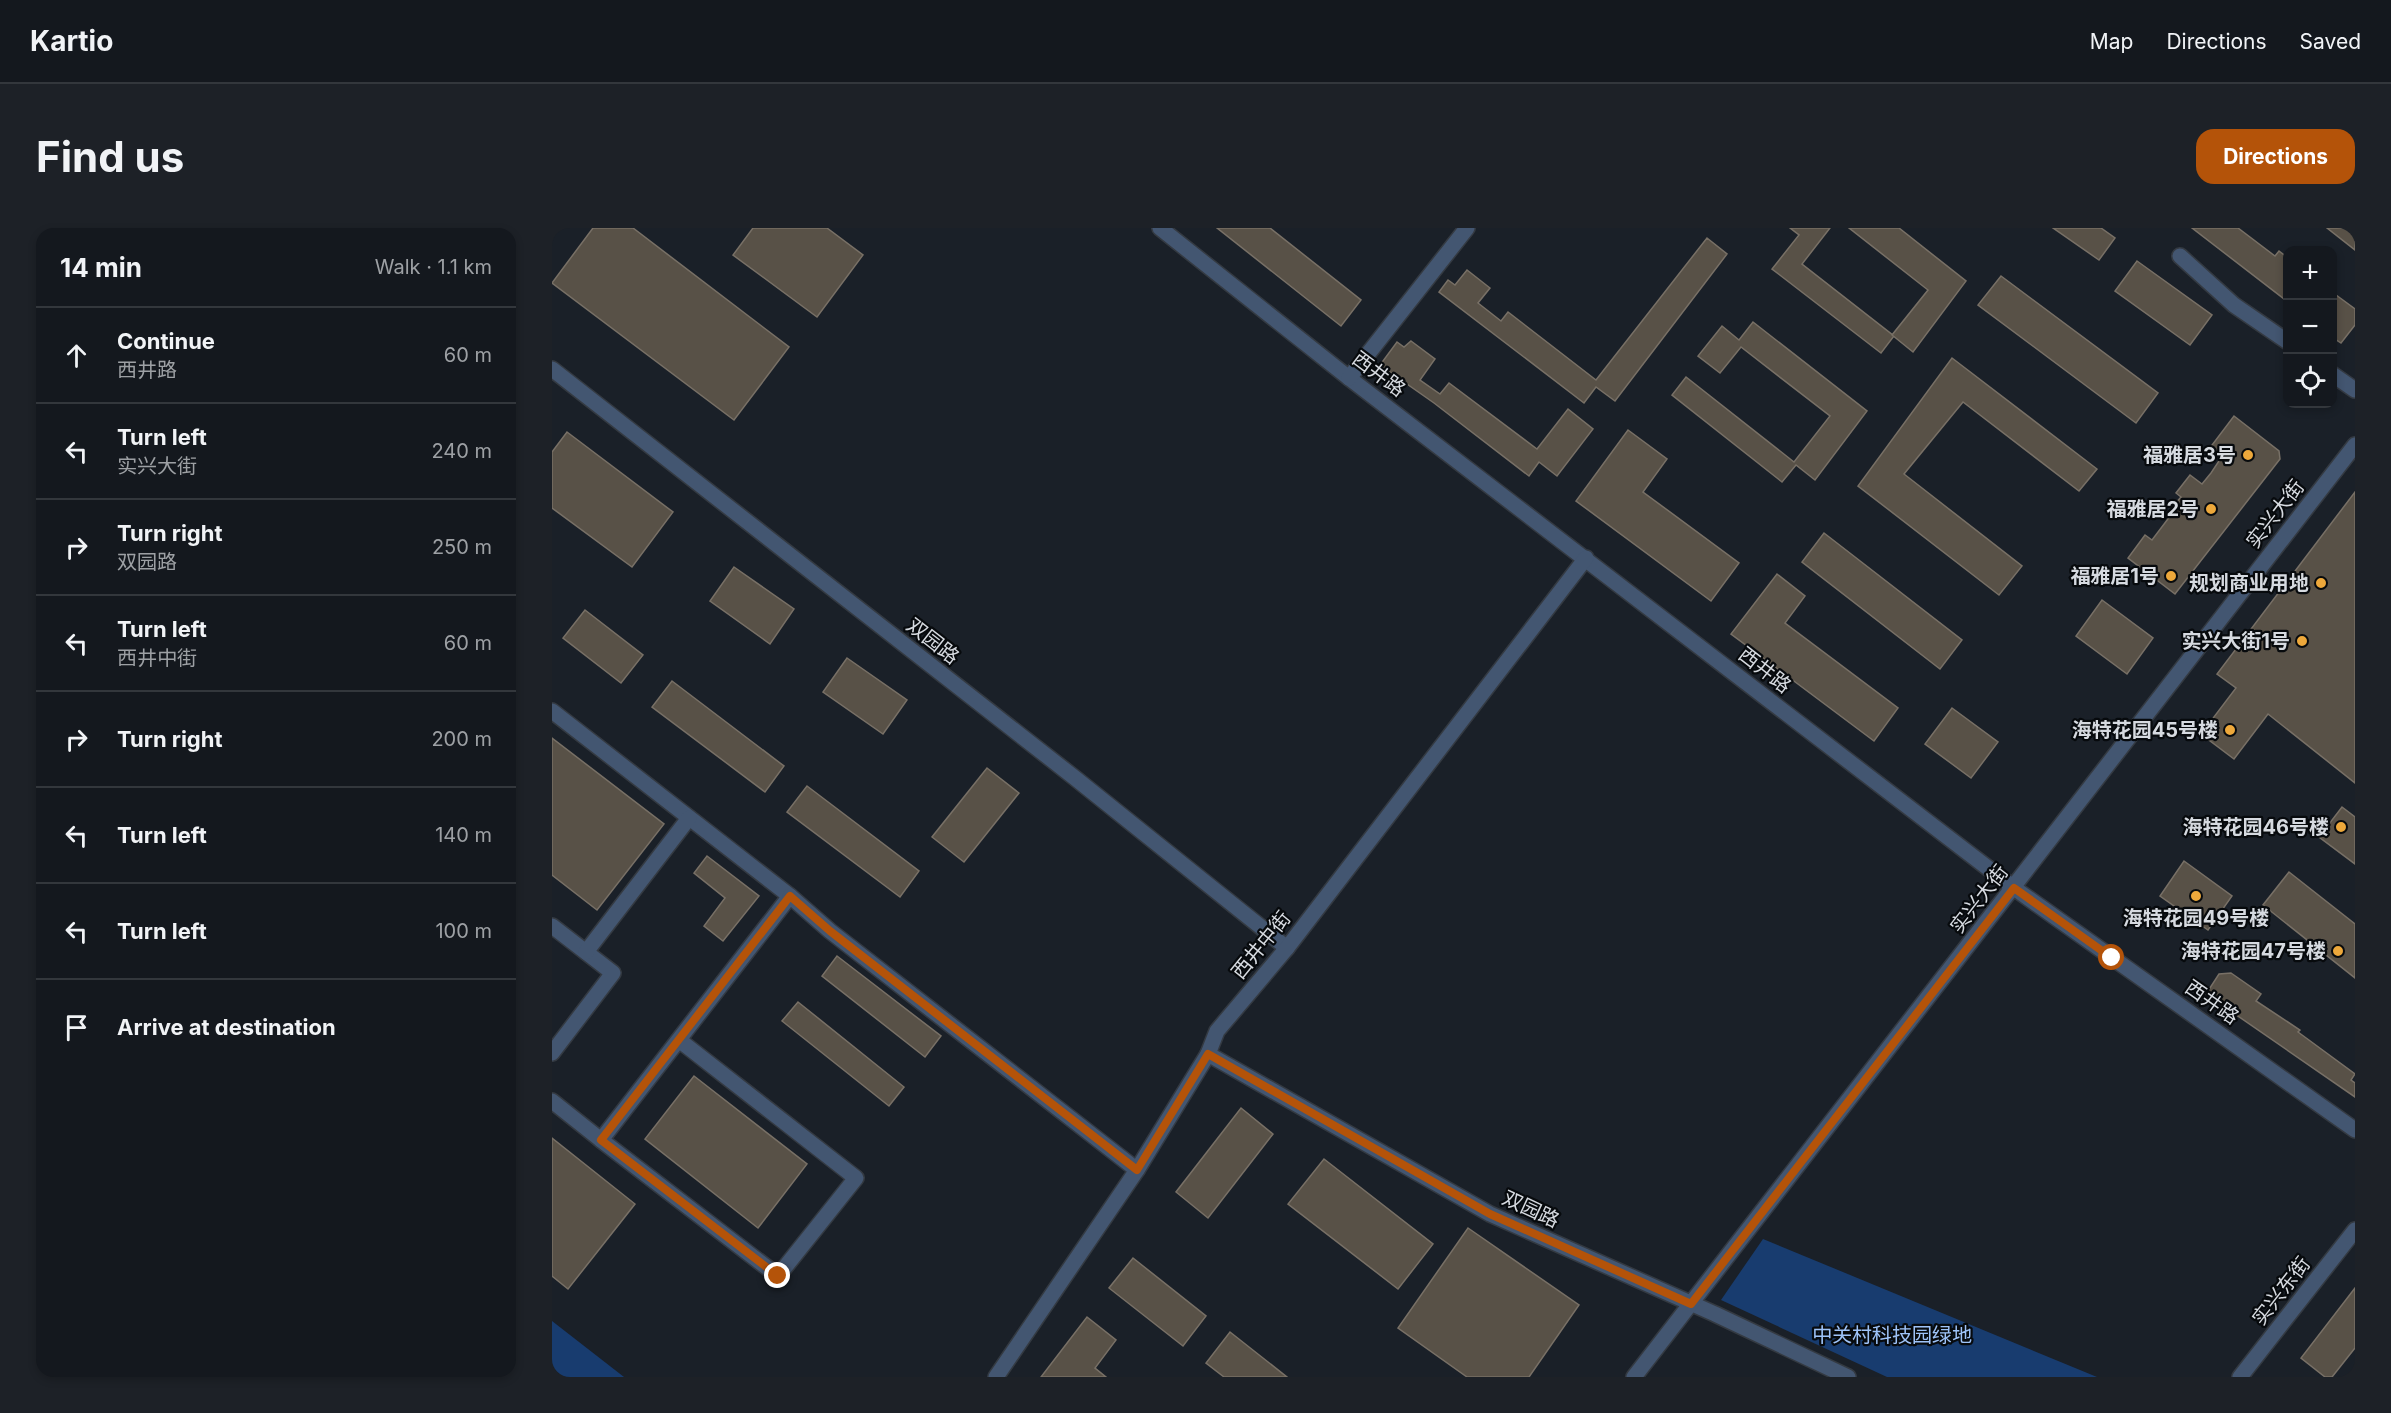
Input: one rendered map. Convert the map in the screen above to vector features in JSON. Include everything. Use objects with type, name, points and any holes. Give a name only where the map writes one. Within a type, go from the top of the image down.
[{"type":"street","name":"西井路","points":[[1160,228],[1349,378],[2014,888],[2355,1130]]},
{"type":"street","points":[[1349,378],[1467,228]]},
{"type":"street","points":[[2180,256],[2234,305],[2283,339]]},
{"type":"street","name":"双园路","points":[[552,369],[1066,770],[1287,948]]},
{"type":"street","points":[[2337,377],[2355,390]]},
{"type":"street","name":"实兴大街","points":[[1634,1377],[2355,446]]},
{"type":"street","name":"西井中街","points":[[996,1377],[1137,1170],[1208,1054],[1217,1031],[1287,948],[1586,558]]},
{"type":"street","points":[[552,711],[1137,1170]]},
{"type":"street","points":[[586,952],[689,818]]},
{"type":"street","points":[[601,1140],[790,896]]},
{"type":"street","points":[[552,926],[613,974],[552,1053]]},
{"type":"street","points":[[552,1101],[778,1276],[856,1178],[679,1040]]},
{"type":"street","name":"双园路","points":[[1208,1054],[1490,1214],[1848,1377]]},
{"type":"street","name":"实兴东街","points":[[2240,1377],[2355,1230]]},
{"type":"green space","name":"中关村科技园绿地","points":[[1763,1239],[2097,1377],[1887,1377],[1721,1300]]},
{"type":"green space","points":[[552,1321],[624,1377],[552,1377]]},
{"type":"building","points":[[593,228],[633,228],[789,347],[734,420],[552,283]]},
{"type":"building","points":[[753,228],[827,228],[863,255],[817,317],[733,255]]},
{"type":"building","points":[[1217,228],[1270,228],[1361,300],[1341,326]]},
{"type":"building","points":[[1790,228],[1830,228],[1802,264],[1894,336],[1881,353],[1772,269],[1799,235]]},
{"type":"building","points":[[1849,228],[1899,228],[1966,281],[1913,352],[1892,335],[1928,290]]},
{"type":"building","points":[[2053,228],[2101,228],[2115,238],[2099,260]]},
{"type":"building","points":[[2192,228],[2238,228],[2275,256],[2279,251],[2283,254],[2283,298]]},
{"type":"building","points":[[2327,228],[2355,228],[2355,250]]},
{"type":"building","points":[[1707,238],[1727,254],[1615,401],[1596,387],[1584,403],[1439,292],[1448,280],[1455,285],[1467,270],[1490,288],[1478,303],[1501,321],[1508,312],[1596,380]]},
{"type":"building","points":[[2137,261],[2212,315],[2190,345],[2115,291]]},
{"type":"building","points":[[2001,276],[2158,393],[2136,423],[1978,305]]},
{"type":"building","points":[[2337,296],[2355,309],[2355,325],[2341,343],[2337,340]]},
{"type":"building","points":[[1753,322],[1867,411],[1815,480],[1796,465],[1782,482],[1672,395],[1686,377],[1794,462],[1830,416],[1741,347],[1720,373],[1698,356],[1722,326],[1739,340]]},
{"type":"building","points":[[1411,341],[1435,359],[1420,380],[1440,394],[1449,383],[1537,449],[1568,409],[1593,429],[1557,476],[1539,462],[1529,476],[1380,365],[1397,342],[1404,347]]},
{"type":"building","points":[[1952,358],[2097,469],[2079,491],[1963,402],[1904,474],[2022,566],[1999,595],[1858,486]]},
{"type":"building","points":[[2234,416],[2279,451],[2280,459],[2175,594],[2128,558],[2145,535],[2152,540],[2177,507],[2174,505],[2181,497],[2176,493],[2190,475],[2202,484],[2211,473],[2221,458],[2209,449]]},
{"type":"building","points":[[1628,430],[1667,459],[1643,492],[1739,563],[1711,601],[1576,501]]},
{"type":"building","points":[[567,432],[673,512],[632,567],[552,508],[552,452]]},
{"type":"building","name":"规划商业用地","points":[[2355,492],[2355,783],[2268,714],[2234,759],[2201,734],[2236,688],[2217,674]]},
{"type":"building","points":[[1824,533],[1962,640],[1940,669],[1802,562]]},
{"type":"building","points":[[734,567],[794,609],[770,644],[710,601]]},
{"type":"building","points":[[1777,574],[1805,596],[1785,623],[1898,708],[1874,741],[1731,634]]},
{"type":"building","points":[[2102,600],[2153,638],[2127,674],[2076,636]]},
{"type":"building","points":[[585,610],[643,655],[621,683],[563,638]]},
{"type":"building","points":[[847,658],[907,700],[883,734],[823,692]]},
{"type":"building","points":[[672,681],[784,766],[765,792],[652,707]]},
{"type":"building","points":[[1952,708],[1998,742],[1971,778],[1925,744]]},
{"type":"building","points":[[552,738],[664,824],[597,910],[552,875]]},
{"type":"building","points":[[987,768],[1019,793],[964,862],[932,837]]},
{"type":"building","points":[[807,786],[919,871],[900,897],[787,812]]},
{"type":"building","name":"海特花园46号楼","points":[[2342,807],[2355,817],[2355,864],[2319,837]]},
{"type":"building","points":[[707,856],[759,896],[723,941],[704,926],[725,898],[694,873]]},
{"type":"building","name":"海特花园49号楼","points":[[2184,861],[2232,896],[2208,930],[2160,896]]},
{"type":"building","name":"海特花园47号楼","points":[[2289,872],[2355,924],[2355,978],[2263,905]]},
{"type":"building","points":[[837,956],[941,1036],[925,1057],[822,976]]},
{"type":"building","points":[[2231,973],[2261,994],[2256,1001],[2300,1030],[2298,1032],[2355,1074],[2351,1080],[2355,1083],[2355,1097],[2206,994],[2219,974]]},
{"type":"building","points":[[798,1002],[904,1087],[889,1106],[782,1021]]},
{"type":"building","points":[[694,1076],[807,1164],[758,1228],[645,1139]]},
{"type":"building","points":[[1241,1108],[1273,1134],[1208,1218],[1176,1192]]},
{"type":"building","points":[[552,1138],[635,1204],[568,1289],[552,1276]]},
{"type":"building","points":[[1324,1159],[1433,1244],[1398,1289],[1288,1204]]},
{"type":"building","points":[[1468,1228],[1579,1305],[1529,1377],[1467,1377],[1398,1328]]},
{"type":"building","points":[[1133,1258],[1206,1316],[1183,1346],[1109,1288]]},
{"type":"building","points":[[2355,1288],[2355,1348],[2332,1377],[2325,1377],[2301,1358]]},
{"type":"building","points":[[1087,1317],[1116,1340],[1095,1368],[1106,1377],[1041,1377]]},
{"type":"building","points":[[1230,1332],[1287,1377],[1224,1377],[1206,1363]]},
{"type":"place","name":"福雅居3号","points":[[2248,455]]},
{"type":"place","name":"福雅居2号","points":[[2211,509]]},
{"type":"place","name":"福雅居1号","points":[[2171,576]]},
{"type":"place","name":"规划商业用地","points":[[2321,583]]},
{"type":"place","name":"实兴大街1号","points":[[2302,641]]},
{"type":"place","name":"海特花园45号楼","points":[[2230,730]]},
{"type":"place","name":"海特花园46号楼","points":[[2341,827]]},
{"type":"place","name":"海特花园49号楼","points":[[2196,896]]},
{"type":"place","name":"海特花园47号楼","points":[[2338,951]]},
{"type":"route","points":[[778,1276],[601,1140],[790,896],[830,931],[1137,1170],[1208,1054],[1490,1214],[1691,1304],[2014,888],[2112,958]]}]
